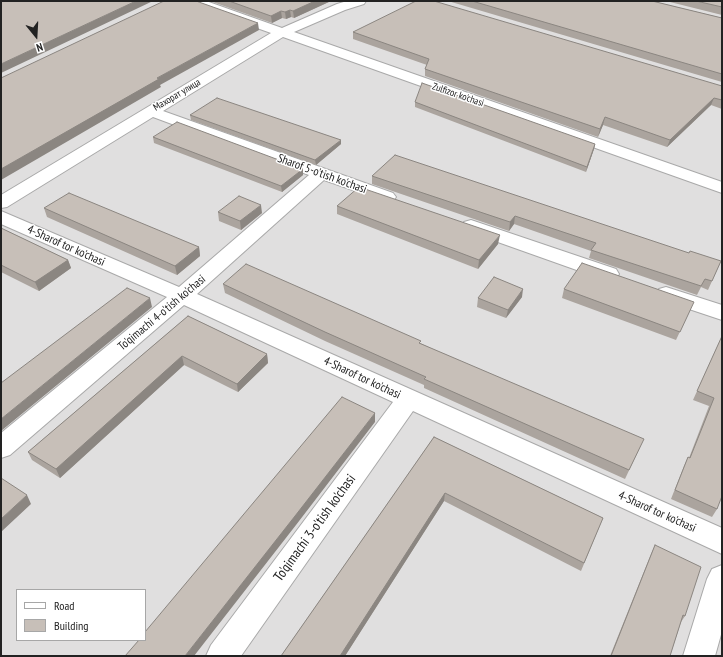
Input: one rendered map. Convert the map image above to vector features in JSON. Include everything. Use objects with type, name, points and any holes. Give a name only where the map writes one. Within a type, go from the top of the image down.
[{"type":"street","name":"Zulfizor ko'chasi","points":[[194,1],[722,188]]},
{"type":"street","name":"Махорат улица","points":[[6,194],[150,111],[280,32],[341,7],[360,1]]},
{"type":"street","name":"Sharof 5-o'tish ko'chasi","points":[[150,111],[320,174],[402,202]]},
{"type":"street","name":"To'qimachi 4-o'tish ko'chasi","points":[[1,448],[182,296],[320,174]]},
{"type":"street","name":"4-Sharof tor ko'chasi","points":[[1,218],[182,296],[408,400],[722,541]]},
{"type":"street","points":[[454,220],[625,280]]},
{"type":"street","points":[[648,287],[722,313]]},
{"type":"street","name":"To'qimachi 3-o'tish ko'chasi","points":[[222,656],[408,400]]},
{"type":"street","points":[[699,656],[722,579]]},
{"type":"shaded area","points":[[1,1],[722,1],[722,656],[1,656]]},
{"type":"building","points":[[1,1],[136,1],[1,64]]},
{"type":"building","points":[[164,1],[196,1],[258,23],[157,78],[159,79],[1,169],[1,78]]},
{"type":"building","points":[[229,1],[315,1],[293,11],[281,11],[271,16]]},
{"type":"building","points":[[416,1],[434,1],[722,86],[722,100],[714,98],[670,140],[605,117],[600,129],[425,69],[429,59],[353,32]]},
{"type":"building","points":[[472,1],[652,1],[722,18],[722,74]]},
{"type":"building","points":[[696,1],[722,1],[722,7]]},
{"type":"building","points":[[422,83],[595,144],[587,167],[415,102]]},
{"type":"building","points":[[217,98],[341,140],[315,160],[190,115]]},
{"type":"building","points":[[177,122],[303,169],[281,186],[153,137]]},
{"type":"building","points":[[395,155],[689,253],[690,251],[721,261],[712,281],[705,279],[701,286],[591,250],[596,243],[515,216],[510,222],[372,176]]},
{"type":"building","points":[[359,187],[500,235],[479,260],[337,206]]},
{"type":"building","points":[[69,193],[199,247],[175,266],[44,208]]},
{"type":"building","points":[[239,196],[261,205],[240,221],[218,212]]},
{"type":"building","points":[[1,228],[68,260],[35,282],[1,265]]},
{"type":"building","points":[[582,263],[694,302],[680,332],[564,289]]},
{"type":"building","points":[[246,264],[421,341],[419,343],[644,439],[629,470],[424,379],[426,377],[223,284]]},
{"type":"building","points":[[494,277],[523,289],[508,310],[478,298]]},
{"type":"building","points":[[127,288],[150,298],[1,419],[1,383]]},
{"type":"building","points":[[188,316],[267,354],[237,384],[182,356],[56,469],[28,452]]},
{"type":"building","points":[[722,336],[722,496],[717,509],[675,490],[688,457],[690,458],[714,398],[697,391]]},
{"type":"building","points":[[342,397],[375,413],[185,656],[125,656],[138,641],[146,641],[146,631]]},
{"type":"building","points":[[434,437],[603,518],[584,563],[445,493],[340,656],[281,656]]},
{"type":"building","points":[[1,478],[27,495],[1,519]]},
{"type":"building","points":[[655,545],[701,567],[685,616],[683,615],[670,656],[611,656]]}]
